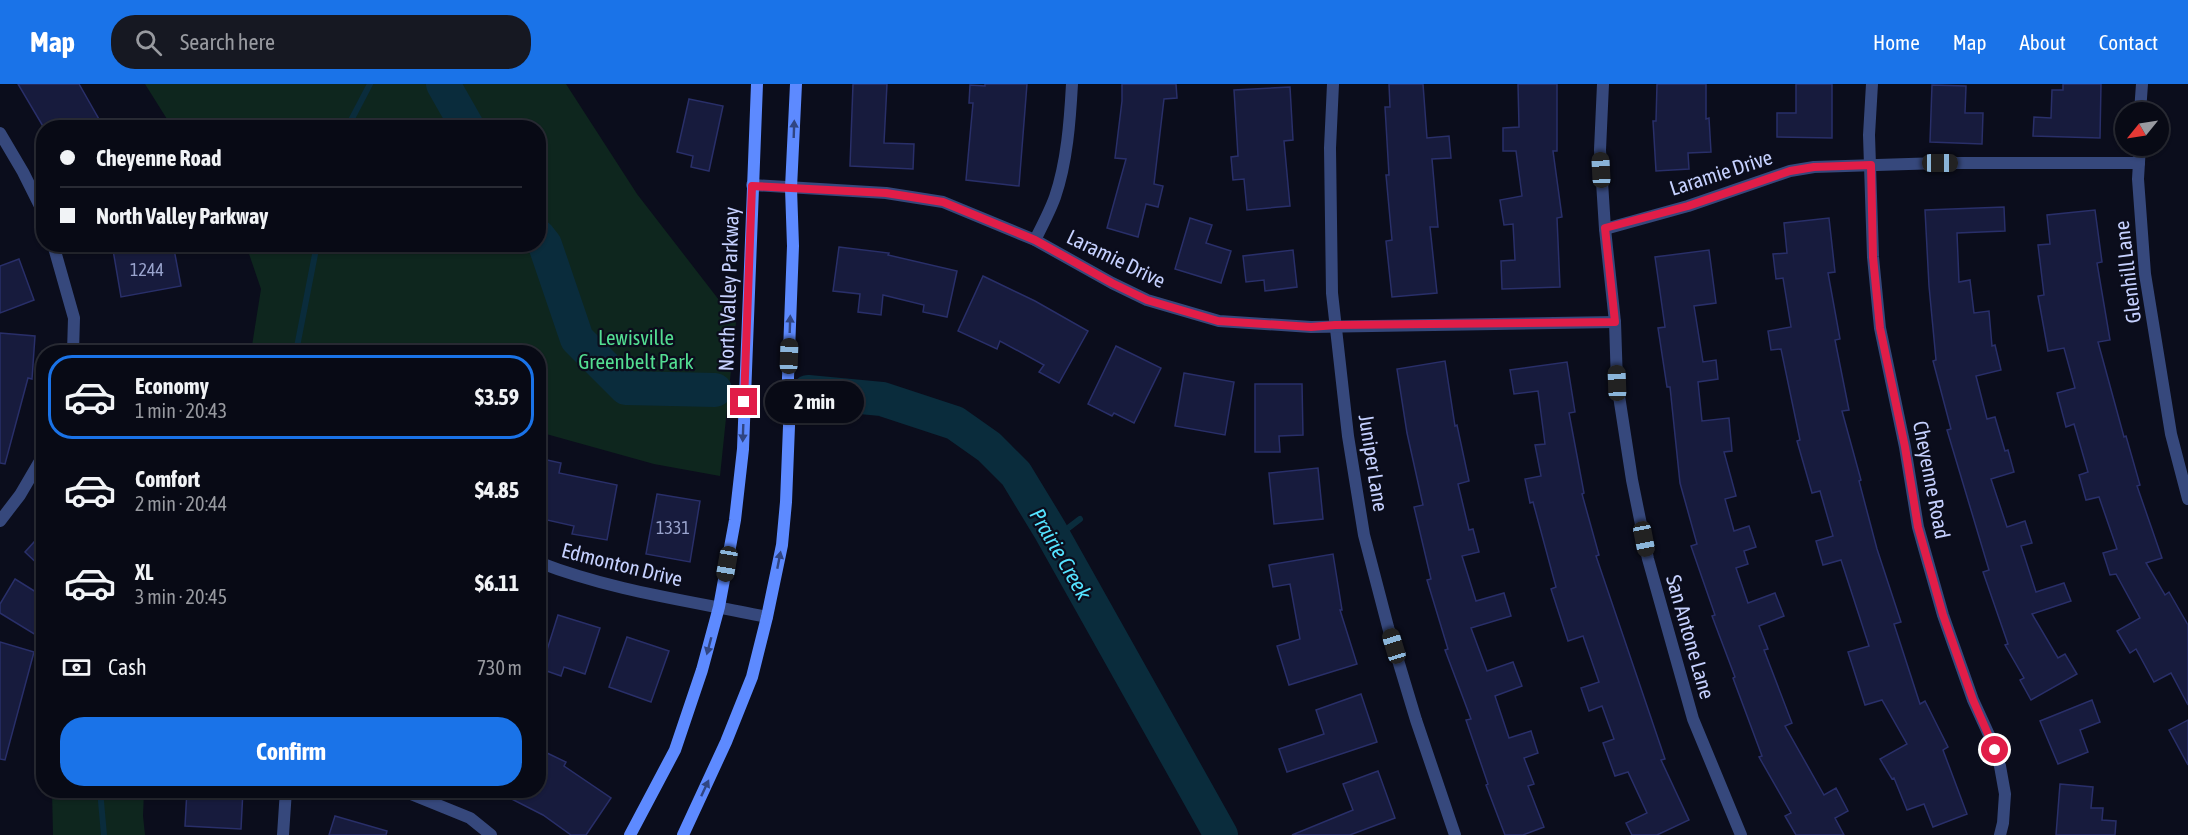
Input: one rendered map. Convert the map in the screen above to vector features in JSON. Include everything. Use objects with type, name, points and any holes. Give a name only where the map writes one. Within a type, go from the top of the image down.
[{"type":"street","name":"North Valley Parkway","points":[[630,835],[675,750],[702,670],[719,607],[735,520],[743,449],[757,84]]},
{"type":"street","points":[[683,835],[726,742],[752,677],[768,617],[782,545],[786,502],[793,246],[791,188],[796,84]]},
{"type":"street","points":[[1035,240],[1055,198],[1061,176],[1072,84]]},
{"type":"street","name":"Juniper Lane","points":[[1333,84],[1330,148],[1332,293],[1348,436],[1365,535],[1388,627],[1416,720],[1455,835]]},
{"type":"street","name":"San Antone Lane","points":[[1604,84],[1600,150],[1605,228],[1615,322],[1617,383],[1632,480],[1648,559],[1693,719],[1741,835]]},
{"type":"street","name":"Cheyenne Road","points":[[1872,84],[1869,135],[1873,257],[1880,328],[1905,447],[1918,527],[1943,615],[1973,700],[2000,766],[2005,794],[2000,835]]},
{"type":"street","points":[[2141,102],[2142,84]]},
{"type":"street","points":[[0,133],[36,198]]},
{"type":"street","name":"Glenhill Lane","points":[[2139,156],[2138,179],[2145,274],[2170,434],[2188,498]]},
{"type":"street","name":"Laramie Drive","points":[[1605,228],[1688,206],[1790,171],[1814,167],[1940,163],[2139,163]]},
{"type":"street","name":"Laramie Drive","points":[[752,186],[886,193],[943,202],[1035,240],[1147,300],[1218,321],[1311,327],[1615,322]]},
{"type":"street","points":[[55,252],[74,318],[73,345]]},
{"type":"street","points":[[0,521],[20,495],[36,468]]},
{"type":"street","name":"Edmonton Drive","points":[[546,565],[570,575],[623,589],[768,617]]},
{"type":"street","points":[[283,835],[285,798]]},
{"type":"street","points":[[421,798],[470,818],[491,835]]},
{"type":"green space","name":"Lewisville Greenbelt Park","points":[[145,84],[566,84],[637,194],[736,322],[720,476],[654,464],[546,434],[546,345],[252,345],[261,289],[248,252],[546,252],[546,120],[168,120]]},
{"type":"green space","points":[[52,798],[144,798],[145,835],[53,835]]},
{"type":"building","points":[[18,84],[79,84],[99,120],[39,120]]},
{"type":"building","points":[[853,84],[887,84],[884,143],[914,144],[913,169],[850,166]]},
{"type":"building","points":[[985,84],[1027,84],[1019,186],[966,180],[973,103],[969,103],[970,85],[985,86]]},
{"type":"building","points":[[1122,84],[1176,84],[1177,98],[1164,99],[1154,184],[1163,186],[1158,207],[1146,204],[1138,237],[1107,228],[1126,159],[1115,158]]},
{"type":"building","points":[[1389,84],[1423,84],[1427,138],[1449,136],[1451,158],[1432,159],[1438,227],[1430,227],[1437,293],[1392,297],[1386,241],[1392,240],[1386,175],[1389,175],[1385,107],[1390,107]]},
{"type":"building","points":[[1518,84],[1557,84],[1557,151],[1553,151],[1562,217],[1557,218],[1560,287],[1502,289],[1501,261],[1515,260],[1513,224],[1504,225],[1500,200],[1522,196],[1516,151],[1503,151],[1503,128],[1519,127]]},
{"type":"building","points":[[1657,84],[1706,84],[1706,119],[1709,118],[1711,152],[1688,153],[1689,169],[1656,171],[1653,121],[1656,121]]},
{"type":"building","points":[[1796,84],[1832,84],[1832,138],[1777,137],[1777,113],[1796,113]]},
{"type":"building","points":[[2063,84],[2101,84],[2100,138],[2033,136],[2034,117],[2051,118],[2052,90],[2063,90]]},
{"type":"building","points":[[1932,85],[1966,86],[1965,113],[1983,113],[1982,144],[1930,142]]},
{"type":"building","points":[[1290,87],[1293,140],[1284,141],[1290,206],[1247,210],[1244,179],[1233,180],[1231,157],[1238,156],[1234,90]]},
{"type":"building","points":[[689,99],[723,106],[709,171],[691,167],[693,156],[677,152]]},
{"type":"building","points":[[2004,207],[2005,231],[1957,233],[1959,282],[1970,280],[1974,313],[1989,311],[1992,346],[1995,345],[2001,370],[1976,376],[1987,419],[1995,417],[2014,472],[1991,479],[2007,527],[2025,521],[2032,543],[2021,546],[2036,592],[2064,583],[2071,601],[2032,614],[2058,658],[2065,654],[2077,674],[2031,700],[2020,680],[2024,678],[2005,645],[2008,644],[1983,572],[1989,570],[1947,430],[1951,429],[1933,361],[1936,360],[1925,210]]},
{"type":"building","points":[[2095,210],[2102,262],[2097,263],[2110,340],[2098,342],[2124,437],[2126,436],[2140,485],[2137,486],[2162,558],[2146,563],[2165,595],[2169,592],[2188,625],[2188,705],[2171,673],[2154,682],[2136,649],[2130,653],[2117,631],[2140,618],[2116,574],[2110,575],[2103,553],[2117,549],[2099,497],[2086,500],[2079,475],[2088,472],[2074,424],[2066,427],[2057,393],[2075,388],[2064,348],[2048,351],[2038,296],[2044,295],[2038,245],[2050,244],[2047,215]]},
{"type":"building","points":[[1190,218],[1212,225],[1206,243],[1231,251],[1221,283],[1175,269]]},
{"type":"building","points":[[1829,218],[1835,272],[1828,273],[1840,339],[1835,340],[1849,410],[1842,411],[1877,549],[1901,622],[1894,624],[1920,704],[1925,701],[1948,747],[1943,750],[1967,814],[1933,827],[1924,804],[1907,810],[1894,778],[1892,779],[1880,759],[1907,744],[1882,700],[1865,705],[1848,652],[1869,646],[1841,560],[1823,565],[1816,541],[1833,536],[1820,491],[1812,493],[1797,441],[1800,440],[1781,349],[1771,350],[1768,331],[1791,327],[1783,278],[1776,279],[1773,254],[1787,253],[1784,223]]},
{"type":"building","points":[[839,247],[889,253],[888,255],[957,271],[947,317],[923,312],[924,305],[883,295],[881,315],[858,312],[860,294],[833,291]]},
{"type":"building","points":[[1293,250],[1297,287],[1265,291],[1264,280],[1246,282],[1243,256]]},
{"type":"building","points":[[1709,250],[1716,303],[1694,306],[1703,362],[1716,360],[1718,379],[1698,382],[1702,421],[1729,418],[1732,451],[1724,452],[1736,496],[1725,499],[1734,531],[1749,526],[1756,547],[1744,551],[1748,564],[1736,568],[1748,603],[1775,593],[1784,616],[1759,626],[1768,649],[1764,650],[1792,723],[1785,726],[1824,795],[1836,788],[1848,811],[1835,818],[1844,835],[1796,835],[1785,816],[1791,813],[1759,757],[1762,756],[1712,616],[1715,615],[1691,546],[1697,544],[1680,483],[1670,387],[1667,387],[1658,328],[1665,327],[1655,257]]},
{"type":"building","points":[[113,252],[175,252],[181,286],[121,297]]},
{"type":"building","points":[[19,259],[34,300],[0,313],[0,266]]},
{"type":"building","points":[[983,276],[1035,301],[1088,331],[1059,383],[1039,372],[1044,365],[1000,341],[997,349],[958,331]]},
{"type":"building","points":[[0,333],[35,336],[32,379],[28,378],[5,464],[0,463]]},
{"type":"building","points":[[1116,346],[1161,368],[1134,423],[1114,413],[1112,416],[1088,404]]},
{"type":"building","points":[[1445,361],[1455,426],[1457,425],[1469,481],[1458,484],[1469,530],[1473,529],[1479,552],[1462,556],[1476,601],[1504,593],[1511,616],[1471,628],[1487,671],[1513,662],[1522,686],[1495,696],[1509,738],[1531,731],[1538,753],[1524,758],[1534,784],[1528,786],[1544,827],[1523,835],[1505,835],[1486,785],[1488,784],[1466,720],[1471,719],[1445,650],[1448,649],[1427,580],[1431,579],[1414,507],[1423,505],[1407,433],[1397,369]]},
{"type":"building","points":[[1567,362],[1575,412],[1569,413],[1584,493],[1582,494],[1599,555],[1596,556],[1665,759],[1661,760],[1689,820],[1657,835],[1632,835],[1626,823],[1647,813],[1628,772],[1615,776],[1603,743],[1614,739],[1602,706],[1589,711],[1581,688],[1599,682],[1583,636],[1568,641],[1551,589],[1556,587],[1533,502],[1530,503],[1525,479],[1541,476],[1535,445],[1545,444],[1538,391],[1514,394],[1510,370]]},
{"type":"building","points":[[1184,373],[1234,382],[1225,435],[1175,426]]},
{"type":"building","points":[[1255,384],[1302,384],[1303,435],[1279,436],[1280,452],[1255,452]]},
{"type":"building","points":[[546,460],[561,463],[559,473],[617,485],[607,540],[572,534],[574,526],[546,520]]},
{"type":"building","points":[[1318,468],[1323,519],[1274,524],[1269,473]]},
{"type":"building","points":[[657,494],[700,501],[690,562],[646,554]]},
{"type":"building","points":[[36,540],[36,562],[25,552]]},
{"type":"building","points":[[1333,554],[1342,610],[1340,610],[1357,664],[1289,685],[1277,646],[1300,639],[1290,584],[1273,587],[1269,565]]},
{"type":"building","points":[[15,579],[36,592],[36,635],[0,613],[0,604]]},
{"type":"building","points":[[558,615],[600,628],[585,674],[564,667],[561,676],[546,671],[546,653]]},
{"type":"building","points":[[627,637],[669,651],[651,702],[609,687]]},
{"type":"building","points":[[0,642],[34,652],[5,760],[0,759]]},
{"type":"building","points":[[1361,694],[1377,742],[1287,772],[1279,749],[1324,734],[1316,710]]},
{"type":"building","points":[[2092,700],[2100,722],[2080,730],[2088,752],[2058,764],[2040,721]]},
{"type":"building","points":[[2188,720],[2188,765],[2169,730]]},
{"type":"building","points":[[546,752],[566,762],[564,766],[611,798],[586,835],[571,835],[543,815],[510,798],[546,798]]},
{"type":"building","points":[[1378,771],[1395,818],[1350,835],[1292,835],[1353,810],[1343,784]]},
{"type":"building","points":[[2060,784],[2093,787],[2091,808],[2103,808],[2102,820],[2116,821],[2115,835],[2056,835]]},
{"type":"building","points":[[187,798],[243,798],[241,829],[185,826]]},
{"type":"building","points":[[335,816],[387,831],[386,835],[329,835]]},
{"type":"waterway","points":[[351,120],[370,84]]},
{"type":"waterway","name":"Prairie Creek","points":[[443,84],[463,120]]},
{"type":"waterway","name":"Prairie Creek","points":[[546,248],[577,339],[626,388],[715,390]]},
{"type":"waterway","points":[[297,345],[315,252]]},
{"type":"waterway","name":"Prairie Creek","points":[[808,392],[882,399],[955,423],[989,447],[1016,474],[1050,530],[1221,835]]},
{"type":"waterway","points":[[1053,535],[1063,532],[1080,519]]},
{"type":"waterway","points":[[101,798],[104,835]]},
{"type":"route","points":[[744,402],[752,186],[886,193],[943,202],[1035,240],[1147,300],[1218,321],[1311,327],[1615,322],[1605,228],[1688,206],[1790,171],[1814,167],[1871,165],[1873,257],[1880,328],[1905,447],[1918,527],[1943,615],[1973,700],[1995,750]]}]
